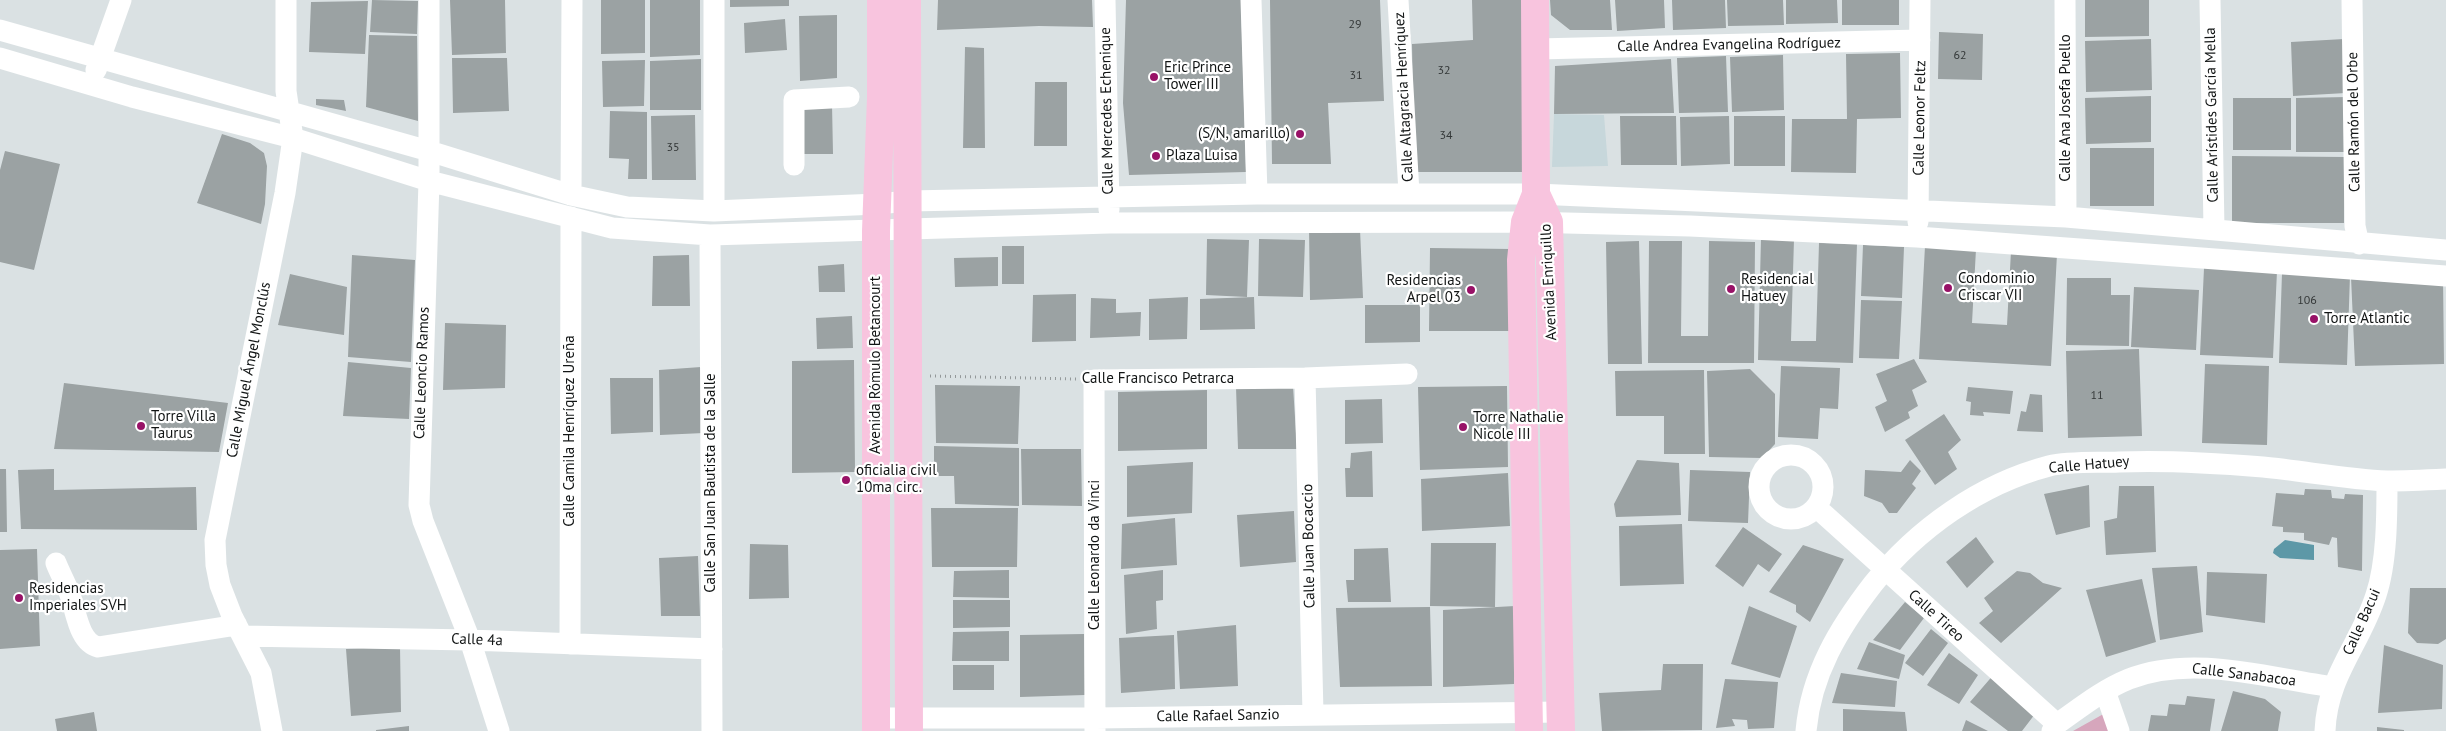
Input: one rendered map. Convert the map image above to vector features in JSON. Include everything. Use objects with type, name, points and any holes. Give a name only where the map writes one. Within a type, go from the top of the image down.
[{"type":"main road","name":"Avenida Rómulo Betancourt","points":[[876,724],[876,232],[881,97],[881,0]]},
{"type":"main road","points":[[907,0],[909,725]]},
{"type":"main road","points":[[1535,0],[1537,49],[1536,194]]},
{"type":"main road","name":"Avenida Enriquillo","points":[[1536,194],[1561,722]]},
{"type":"main road","name":"Avenida Enriquillo","points":[[1528,722],[1521,260],[1537,222]]},
{"type":"street","points":[[90,85],[121,0]]},
{"type":"street","name":"Calle Miguel Ángel Monclús","points":[[272,731],[260,673],[220,585],[216,565],[215,540],[285,194],[293,138],[287,111],[286,0]]},
{"type":"street","name":"Calle Leoncio Ramos","points":[[429,0],[429,181],[419,505],[423,521],[470,640],[499,731]]},
{"type":"street","points":[[571,195],[572,0]]},
{"type":"street","points":[[714,0],[714,210]]},
{"type":"street","name":"Calle Mercedes Echenique","points":[[1105,0],[1109,223]]},
{"type":"street","points":[[1251,0],[1257,194]]},
{"type":"street","name":"Calle Altagracia Henríquez","points":[[1398,0],[1409,193]]},
{"type":"street","name":"Calle Leonor Feltz","points":[[1917,237],[1920,0]]},
{"type":"street","name":"Calle Ana Josefa Puello","points":[[2065,0],[2066,217]]},
{"type":"street","name":"Calle Arístides García Mella","points":[[2210,0],[2214,229]]},
{"type":"street","name":"Calle Ramón del Orbe","points":[[2352,0],[2355,226],[2359,244]]},
{"type":"street","points":[[0,30],[429,152],[571,195],[627,207],[714,210],[877,204],[909,201],[1109,196],[1409,193],[1536,194],[1918,209],[2066,217],[2214,229],[2359,244],[2446,250]]},
{"type":"street","name":"Calle Andrea Evangelina Rodríguez","points":[[1537,49],[1920,40]]},
{"type":"street","points":[[0,58],[90,85],[293,138],[429,181],[612,228],[710,235],[876,232],[1109,223],[1537,222],[1801,230],[2446,276]]},
{"type":"street","points":[[794,165],[794,100],[849,97]]},
{"type":"street","name":"Calle Camila Henríquez Ureña","points":[[570,644],[571,218]]},
{"type":"street","name":"Calle San Juan Bautista de la Salle","points":[[710,235],[712,731]]},
{"type":"street","name":"Calle Francisco Petrarca","points":[[1094,380],[1305,378],[1406,374]]},
{"type":"street","name":"Calle Juan Bocaccio","points":[[1305,378],[1313,714]]},
{"type":"street","name":"Calle Leonardo da Vinci","points":[[1094,380],[1095,725]]},
{"type":"street","name":"Calle Hatuey","points":[[1806,731],[1812,695],[1824,662],[1841,628],[1884,570],[1935,524],[1976,495],[2015,478],[2051,466],[2150,461],[2262,467],[2387,481],[2446,479]]},
{"type":"street","name":"Calle Bacui","points":[[2326,731],[2328,699],[2376,594],[2387,507],[2387,481]]},
{"type":"street","name":"Calle Tireo","points":[[1816,507],[2055,727]]},
{"type":"street","name":"Calle 4a","points":[[56,563],[69,592],[83,634],[92,646],[98,647],[240,631],[712,649]]},
{"type":"street","name":"Calle Sanabacoa","points":[[2055,727],[2105,690],[2130,679],[2186,667],[2333,687]]},
{"type":"street","points":[[2105,690],[2119,731]]},
{"type":"street","name":"Calle Rafael Sanzio","points":[[876,724],[1095,725],[1313,714],[1561,722]]},
{"type":"path","name":"Calle Francisco Petrarca","points":[[909,376],[1094,380]]},
{"type":"shaded area","points":[[1554,114],[1604,115],[1608,166],[1552,167]]},
{"type":"shaded area","points":[[2107,712],[2112,731],[2073,731]]},
{"type":"water","points":[[2285,540],[2314,545],[2314,560],[2280,558],[2273,553],[2274,549]]},
{"type":"building","points":[[372,0],[418,1],[417,34],[370,32]]},
{"type":"building","points":[[450,0],[505,0],[506,53],[452,55]]},
{"type":"building","points":[[601,0],[645,0],[645,53],[601,54]]},
{"type":"building","points":[[650,0],[700,0],[700,55],[650,57]]},
{"type":"building","points":[[730,0],[789,0],[789,6],[730,7]]},
{"type":"building","points":[[938,0],[1092,0],[1093,27],[1039,26],[937,30]]},
{"type":"building","points":[[1126,0],[1241,0],[1246,172],[1129,175],[1123,103]]},
{"type":"building","points":[[1270,0],[1380,0],[1384,101],[1328,103],[1331,164],[1272,164]]},
{"type":"building","points":[[1472,0],[1522,0],[1528,172],[1414,172],[1412,44],[1473,40]]},
{"type":"building","points":[[1550,0],[1610,0],[1612,30],[1570,30],[1551,15]]},
{"type":"building","points":[[1615,0],[1664,0],[1665,28],[1617,31]]},
{"type":"building","points":[[1672,0],[1725,0],[1726,28],[1673,30]]},
{"type":"building","points":[[1727,0],[1783,0],[1784,25],[1728,26]]},
{"type":"building","points":[[1786,0],[1837,0],[1838,23],[1786,24]]},
{"type":"building","points":[[1842,0],[1899,0],[1899,25],[1842,25]]},
{"type":"building","points":[[2085,0],[2149,0],[2149,36],[2085,37]]},
{"type":"building","points":[[368,1],[365,54],[309,52],[311,2]]},
{"type":"building","points":[[837,15],[837,78],[800,81],[799,16]]},
{"type":"building","points":[[785,19],[787,50],[745,53],[744,23]]},
{"type":"building","points":[[1939,32],[1983,34],[1982,80],[1938,79]]},
{"type":"building","points":[[369,35],[417,36],[418,121],[366,107]]},
{"type":"building","points":[[2151,39],[2152,90],[2086,92],[2085,41]]},
{"type":"building","points":[[2344,39],[2346,93],[2293,96],[2291,42]]},
{"type":"building","points":[[965,47],[984,48],[985,148],[963,148]]},
{"type":"building","points":[[1900,53],[1901,118],[1857,119],[1856,173],[1791,172],[1792,119],[1847,119],[1846,54]]},
{"type":"building","points":[[1783,55],[1784,110],[1732,112],[1730,57]]},
{"type":"building","points":[[1726,56],[1728,112],[1679,113],[1677,58]]},
{"type":"building","points":[[452,58],[507,58],[509,111],[453,113]]},
{"type":"building","points":[[701,59],[701,110],[650,110],[650,61]]},
{"type":"building","points":[[1671,59],[1674,113],[1554,114],[1555,66]]},
{"type":"building","points":[[645,60],[644,106],[603,107],[602,61]]},
{"type":"building","points":[[1035,82],[1067,82],[1067,146],[1034,146]]},
{"type":"building","points":[[2151,96],[2151,142],[2086,144],[2085,98]]},
{"type":"building","points":[[2348,97],[2348,152],[2296,152],[2296,98]]},
{"type":"building","points":[[2233,98],[2291,98],[2291,150],[2233,150]]},
{"type":"building","points":[[316,99],[344,100],[346,111],[316,105]]},
{"type":"building","points":[[832,104],[833,154],[801,154],[800,105]]},
{"type":"building","points":[[610,111],[647,112],[647,179],[628,179],[629,159],[609,158]]},
{"type":"building","points":[[695,115],[696,180],[652,180],[651,116]]},
{"type":"building","points":[[1620,116],[1676,116],[1677,165],[1621,165]]},
{"type":"building","points":[[1729,116],[1730,164],[1681,166],[1680,117]]},
{"type":"building","points":[[1734,116],[1785,116],[1785,166],[1734,166]]},
{"type":"building","points":[[222,134],[250,143],[264,153],[267,166],[265,204],[261,224],[197,203]]},
{"type":"building","points":[[2090,148],[2154,148],[2154,206],[2090,206]]},
{"type":"building","points":[[5,151],[60,164],[34,270],[0,262],[0,170]]},
{"type":"building","points":[[2232,156],[2345,157],[2344,223],[2232,223]]},
{"type":"building","points":[[1309,228],[1360,229],[1363,298],[1310,300]]},
{"type":"building","points":[[1761,238],[1794,239],[1791,341],[1816,341],[1819,243],[1857,244],[1853,363],[1758,360]]},
{"type":"building","points":[[1207,239],[1249,240],[1247,297],[1206,295]]},
{"type":"building","points":[[1259,239],[1305,240],[1303,297],[1258,296]]},
{"type":"building","points":[[1639,241],[1642,364],[1608,364],[1606,242]]},
{"type":"building","name":"Residencial Hatuey","points":[[1649,241],[1682,241],[1681,336],[1708,336],[1709,241],[1755,242],[1754,363],[1648,363]]},
{"type":"building","points":[[1863,245],[1904,247],[1902,298],[1861,296]]},
{"type":"building","points":[[1002,246],[1024,246],[1024,284],[1002,284]]},
{"type":"building","name":"Condominio Criscar VII","points":[[1925,246],[1976,249],[1972,323],[2007,325],[2011,251],[2057,254],[2051,366],[1919,359]]},
{"type":"building","name":"Residencias Arpel 03","points":[[1430,248],[1512,249],[1511,331],[1429,331]]},
{"type":"building","points":[[352,255],[415,260],[411,362],[348,357]]},
{"type":"building","points":[[689,255],[690,306],[652,306],[653,256]]},
{"type":"building","points":[[998,257],[998,286],[955,287],[954,258]]},
{"type":"building","points":[[844,264],[845,292],[819,292],[818,266]]},
{"type":"building","points":[[2204,268],[2277,271],[2273,358],[2200,355]]},
{"type":"building","name":"Torre Atlantic","points":[[2282,273],[2350,275],[2347,365],[2279,363]]},
{"type":"building","points":[[290,274],[347,287],[344,335],[278,325]]},
{"type":"building","points":[[2443,276],[2444,364],[2355,366],[2351,277]]},
{"type":"building","points":[[2067,278],[2111,278],[2111,295],[2130,295],[2129,346],[2066,345]]},
{"type":"building","points":[[2134,287],[2199,290],[2196,350],[2131,347]]},
{"type":"building","points":[[1076,294],[1076,341],[1032,342],[1033,295]]},
{"type":"building","points":[[1188,297],[1187,339],[1149,340],[1149,299]]},
{"type":"building","points":[[1254,297],[1255,329],[1200,330],[1200,299]]},
{"type":"building","points":[[1091,298],[1116,299],[1116,313],[1141,312],[1140,336],[1090,338]]},
{"type":"building","points":[[1861,300],[1902,301],[1899,359],[1859,358]]},
{"type":"building","points":[[1365,305],[1420,305],[1420,342],[1365,343]]},
{"type":"building","points":[[852,316],[853,348],[817,349],[816,318]]},
{"type":"building","points":[[445,323],[506,325],[505,388],[443,390]]},
{"type":"building","points":[[2139,349],[2142,436],[2068,438],[2066,351]]},
{"type":"building","points":[[1914,359],[1927,382],[1912,390],[1918,406],[1908,412],[1910,418],[1885,432],[1875,407],[1887,401],[1876,374]]},
{"type":"building","points":[[854,360],[855,472],[792,473],[792,361]]},
{"type":"building","points":[[348,362],[411,368],[409,419],[343,416]]},
{"type":"building","points":[[2205,364],[2269,366],[2267,445],[2202,443]]},
{"type":"building","points":[[1781,366],[1840,368],[1838,409],[1820,408],[1818,439],[1778,437]]},
{"type":"building","points":[[701,367],[704,433],[660,435],[659,370]]},
{"type":"building","points":[[1750,369],[1775,394],[1775,444],[1762,458],[1709,457],[1707,371]]},
{"type":"building","points":[[1704,370],[1705,454],[1664,454],[1664,416],[1616,416],[1615,371]]},
{"type":"building","points":[[610,378],[653,378],[653,432],[611,434]]},
{"type":"building","name":"Torre Villa Taurus","points":[[64,383],[228,403],[219,452],[54,449]]},
{"type":"building","points":[[935,385],[1020,386],[1018,444],[936,443]]},
{"type":"building","points":[[1293,386],[1297,449],[1238,449],[1236,387]]},
{"type":"building","name":"Torre Nathalie Nicole III","points":[[1507,386],[1508,467],[1420,470],[1418,387]]},
{"type":"building","points":[[1968,387],[2013,391],[2010,414],[1983,412],[1984,416],[1970,415],[1971,402],[1966,401]]},
{"type":"building","points":[[1207,390],[1207,449],[1118,451],[1118,392]]},
{"type":"building","points":[[2030,394],[2042,395],[2043,432],[2017,431],[2021,411],[2026,412]]},
{"type":"building","points":[[1382,399],[1383,443],[1345,444],[1345,400]]},
{"type":"building","points":[[1944,414],[1961,440],[1948,452],[1957,469],[1935,485],[1905,440]]},
{"type":"building","points":[[934,446],[1019,448],[1019,506],[955,504],[954,476],[934,476]]},
{"type":"building","points":[[1021,449],[1081,449],[1082,506],[1022,505]]},
{"type":"building","points":[[1372,451],[1373,497],[1346,497],[1345,468],[1350,468],[1351,453]]},
{"type":"building","points":[[1637,460],[1679,463],[1681,515],[1616,517],[1614,504]]},
{"type":"building","points":[[1910,460],[1921,471],[1912,484],[1916,488],[1897,513],[1889,513],[1882,503],[1864,496],[1865,470],[1901,472]]},
{"type":"building","points":[[1193,462],[1192,513],[1127,517],[1127,466]]},
{"type":"building","points":[[0,469],[6,469],[7,532],[0,532]]},
{"type":"building","points":[[54,469],[54,490],[196,487],[197,530],[21,529],[18,470]]},
{"type":"building","points":[[1690,470],[1750,472],[1748,523],[1688,521]]},
{"type":"building","points":[[1508,473],[1510,526],[1422,531],[1421,479]]},
{"type":"building","points":[[2089,485],[2090,527],[2056,535],[2044,494]]},
{"type":"building","points":[[2119,486],[2154,486],[2156,552],[2106,555],[2104,521],[2117,518]]},
{"type":"building","points":[[2305,489],[2331,490],[2332,498],[2344,499],[2345,494],[2363,495],[2362,571],[2338,567],[2337,538],[2332,537],[2329,545],[2304,540],[2304,533],[2283,532],[2283,527],[2272,526],[2276,493],[2304,495]]},
{"type":"building","points":[[931,508],[1018,508],[1017,567],[932,567]]},
{"type":"building","points":[[1294,511],[1296,562],[1240,567],[1237,515]]},
{"type":"building","points":[[1175,518],[1177,565],[1121,569],[1122,524]]},
{"type":"building","points":[[1682,524],[1684,584],[1620,586],[1619,526]]},
{"type":"building","points":[[1743,527],[1782,554],[1769,572],[1758,564],[1743,587],[1715,566]]},
{"type":"building","points":[[1976,537],[1994,562],[1967,588],[1946,562]]},
{"type":"building","points":[[1431,543],[1496,543],[1495,607],[1430,606]]},
{"type":"building","points":[[750,544],[788,545],[789,598],[749,599]]},
{"type":"building","points":[[1803,545],[1844,559],[1810,622],[1796,612],[1796,605],[1769,592]]},
{"type":"building","points":[[1388,548],[1391,602],[1348,602],[1346,580],[1354,580],[1354,549]]},
{"type":"building","name":"Residencias Imperiales SVH","points":[[37,549],[40,646],[0,649],[0,550]]},
{"type":"building","points":[[698,556],[700,616],[661,616],[659,558]]},
{"type":"building","points":[[2197,566],[2203,632],[2160,640],[2152,568]]},
{"type":"building","points":[[1009,570],[1009,598],[953,597],[954,571]]},
{"type":"building","points":[[1163,570],[1163,600],[1156,601],[1157,629],[1126,634],[1124,575]]},
{"type":"building","points":[[2017,571],[2030,573],[2043,583],[2062,588],[2001,643],[1979,623],[1993,611],[1984,598]]},
{"type":"building","points":[[2207,572],[2267,574],[2265,623],[2206,615]]},
{"type":"building","points":[[2142,579],[2156,642],[2106,657],[2086,590]]},
{"type":"building","points":[[2410,588],[2446,588],[2446,639],[2438,644],[2417,643],[2408,633]]},
{"type":"building","points":[[953,600],[1010,600],[1010,627],[953,628]]},
{"type":"building","points":[[1905,602],[1924,618],[1900,650],[1873,640]]},
{"type":"building","points":[[1515,606],[1514,684],[1443,687],[1443,610]]},
{"type":"building","points":[[1749,606],[1797,626],[1780,678],[1731,664]]},
{"type":"building","points":[[1430,607],[1432,686],[1340,687],[1336,608]]},
{"type":"building","points":[[1236,625],[1238,686],[1180,689],[1177,631]]},
{"type":"building","points":[[1931,629],[1948,643],[1923,676],[1905,663]]},
{"type":"building","points":[[1009,631],[1009,661],[952,661],[953,632]]},
{"type":"building","points":[[1084,634],[1085,695],[1020,697],[1020,635]]},
{"type":"building","points":[[1174,635],[1175,689],[1121,693],[1119,638]]},
{"type":"building","points":[[1869,642],[1905,655],[1899,679],[1857,669]]},
{"type":"building","points":[[2384,645],[2443,665],[2442,709],[2378,713]]},
{"type":"building","points":[[400,646],[401,712],[351,716],[346,649]]},
{"type":"building","points":[[1949,653],[1978,675],[1959,704],[1927,685]]},
{"type":"building","points":[[1663,664],[1703,664],[1702,730],[1602,731],[1599,693],[1661,690]]},
{"type":"building","points":[[953,665],[994,665],[994,690],[953,690]]},
{"type":"building","points":[[1841,673],[1897,681],[1895,707],[1832,703]]},
{"type":"building","points":[[1995,673],[2035,714],[2022,731],[2008,731],[1970,702]]},
{"type":"building","points":[[1725,679],[1778,682],[1774,728],[1748,729],[1747,720],[1732,719],[1735,726],[1716,728]]},
{"type":"building","points":[[2233,691],[2265,699],[2281,712],[2278,731],[2221,731]]},
{"type":"building","points":[[2187,696],[2215,699],[2210,731],[2148,731],[2151,715],[2167,716],[2169,704],[2185,705]]},
{"type":"building","points":[[1843,709],[1905,712],[1907,731],[1843,731]]},
{"type":"building","points":[[94,712],[97,731],[57,731],[55,719]]},
{"type":"building","points":[[1966,720],[1988,731],[1962,731]]},
{"type":"building","points":[[409,726],[409,731],[376,731],[376,730]]},
{"type":"building","points":[[2377,727],[2404,730],[2404,731],[2377,731]]},
{"type":"place","name":"Eric Prince Tower III","points":[[1154,77]]},
{"type":"place","name":"(S/N, amarillo)","points":[[1300,134]]},
{"type":"place","name":"Plaza Luisa","points":[[1156,156]]},
{"type":"place","name":"Condominio Criscar VII","points":[[1948,288]]},
{"type":"place","name":"Residencial Hatuey","points":[[1731,289]]},
{"type":"place","name":"Residencias Arpel 03","points":[[1471,290]]},
{"type":"place","name":"Torre Atlantic","points":[[2314,319]]},
{"type":"place","name":"Torre Villa Taurus","points":[[141,426]]},
{"type":"place","name":"Torre Nathalie Nicole III","points":[[1463,427]]},
{"type":"place","name":"oficialia civil 10ma circ.","points":[[846,480]]},
{"type":"place","name":"Residencias Imperiales SVH","points":[[19,598]]}]
